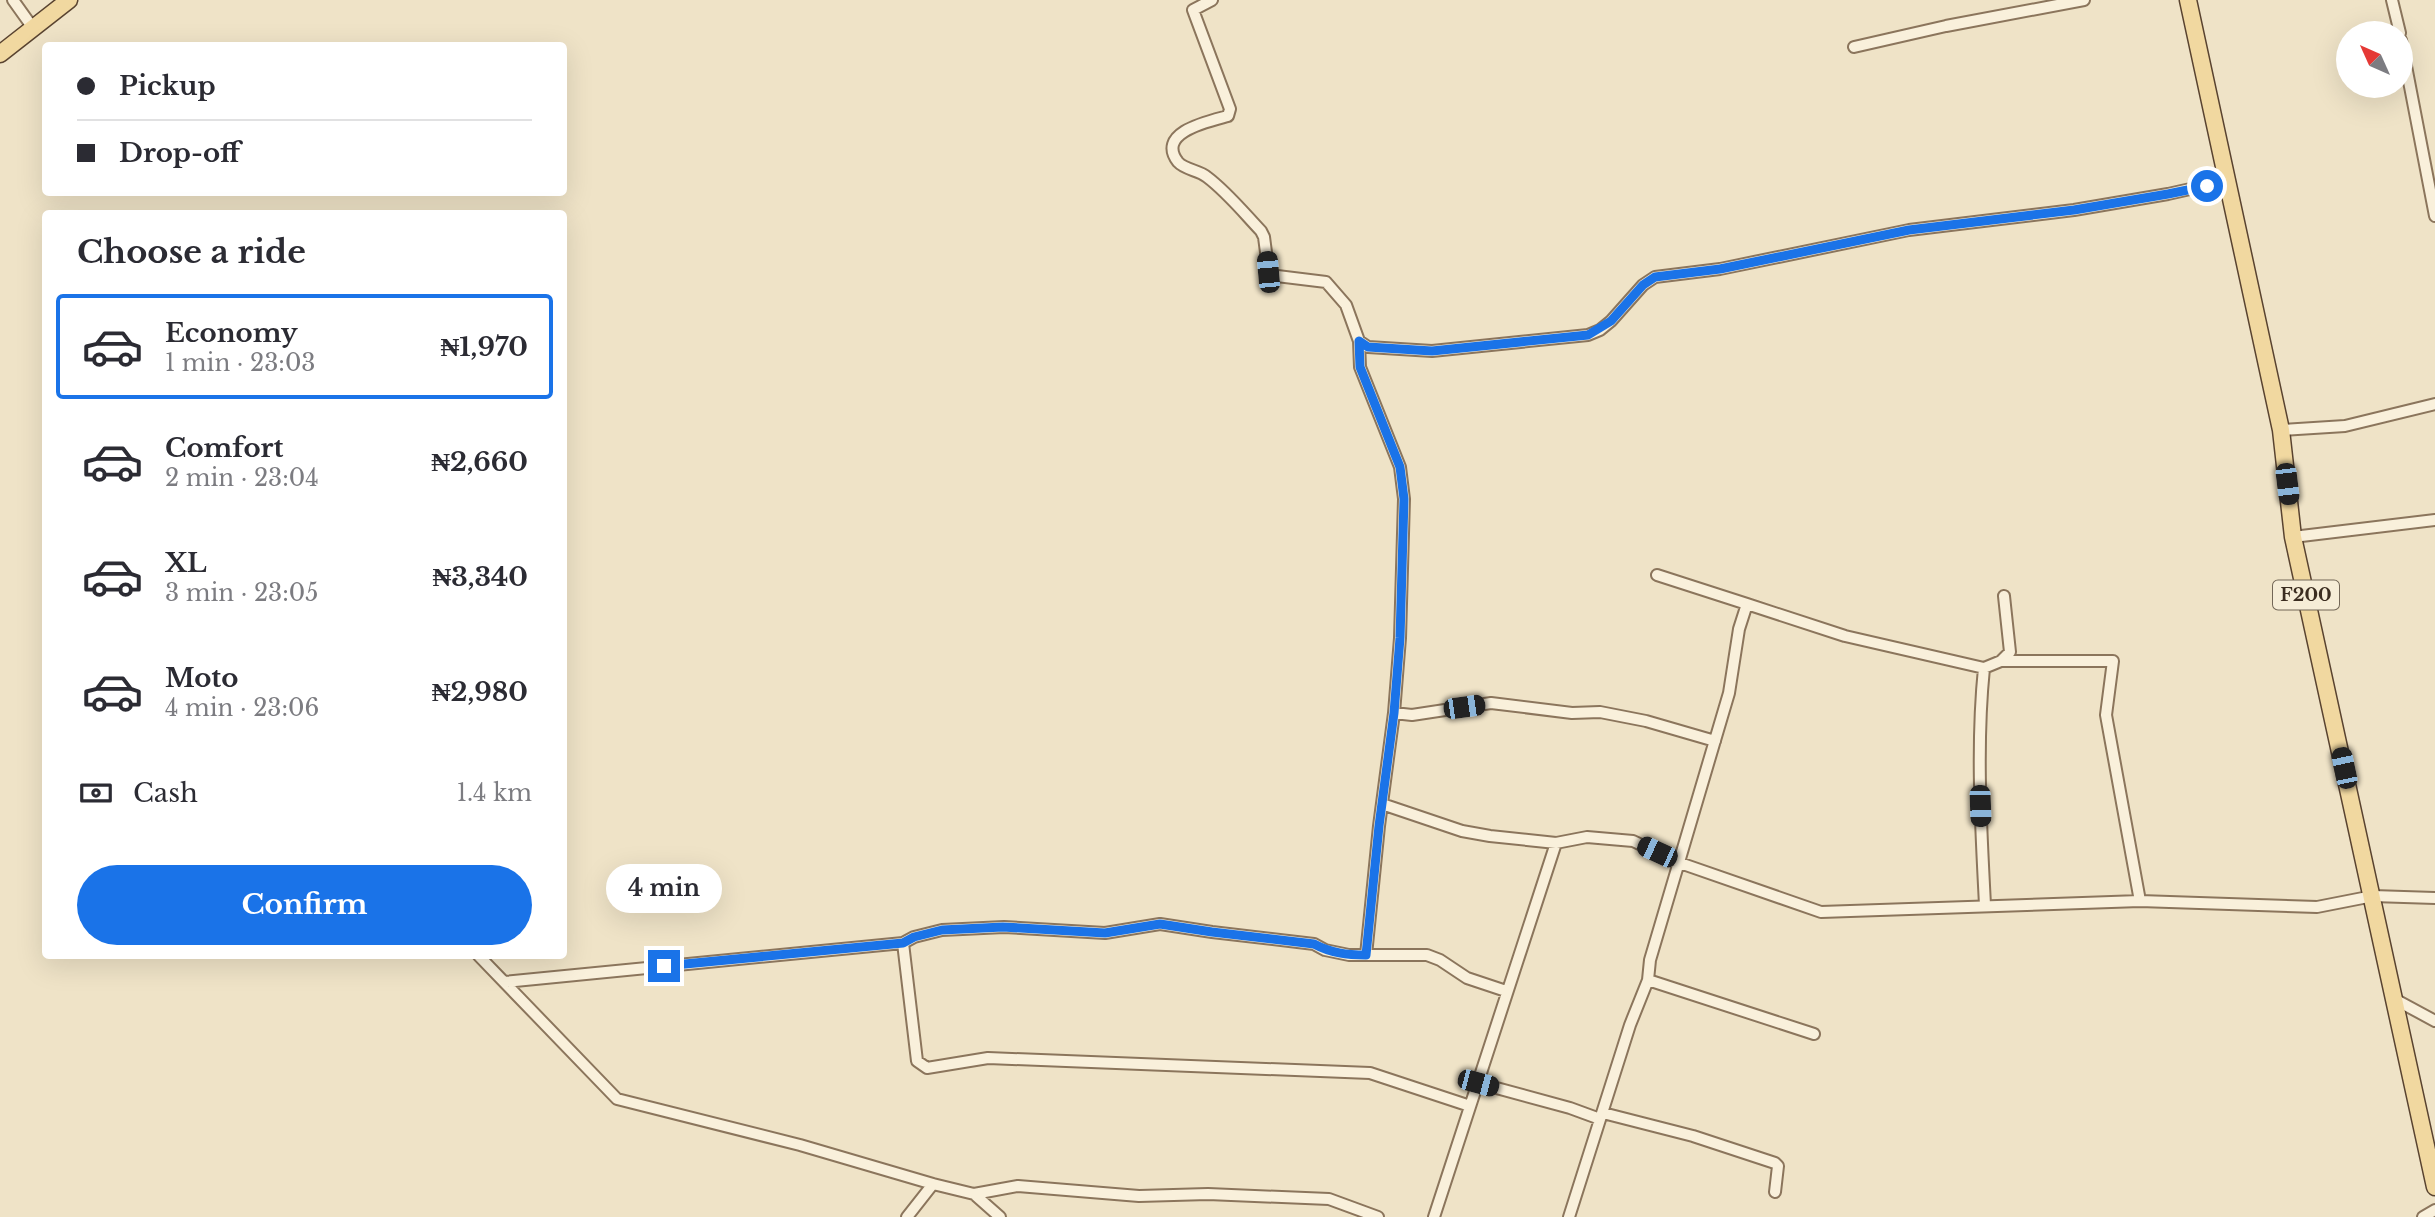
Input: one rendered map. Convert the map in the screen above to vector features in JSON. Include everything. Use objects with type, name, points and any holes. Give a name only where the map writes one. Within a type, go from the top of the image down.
[{"type":"main road","points":[[0,54],[69,0]]},
{"type":"main road","name":"F200","points":[[2192,1],[2226,181],[2281,430],[2293,537],[2435,1187]]},
{"type":"street","points":[[13,0],[33,28]]},
{"type":"street","points":[[1186,0],[1194,9],[1230,109],[1228,116],[1185,129],[1174,145],[1174,153],[1182,165],[1205,175],[1261,231],[1269,275],[1318,279],[1332,287],[1346,305],[1359,341],[1360,367],[1400,467],[1404,499],[1400,638],[1366,955]]},
{"type":"street","points":[[1194,9],[1212,0]]},
{"type":"street","points":[[1853,47],[1945,26],[2084,0]]},
{"type":"street","points":[[2392,0],[2397,21]]},
{"type":"street","points":[[2412,98],[2435,216]]},
{"type":"street","points":[[1359,341],[1368,347],[1432,351],[1588,335],[1611,321],[1643,285],[1655,277],[1720,269],[1909,230],[2074,210],[2226,181]]},
{"type":"street","points":[[2281,430],[2345,426],[2435,404]]},
{"type":"street","points":[[2293,537],[2435,520]]},
{"type":"street","points":[[1657,575],[1845,636],[1984,668],[2001,661],[2113,661],[2105,715],[2140,901]]},
{"type":"street","points":[[2001,661],[2010,652],[2004,596]]},
{"type":"street","points":[[1569,1217],[1630,1025],[1648,980],[1650,960],[1729,693],[1739,629],[1747,604]]},
{"type":"street","points":[[1984,668],[1978,756],[1985,905]]},
{"type":"street","points":[[1394,713],[1412,715],[1490,704],[1572,713],[1600,712],[1646,721],[1715,741]]},
{"type":"street","points":[[1382,804],[1462,831],[1556,843],[1587,836],[1633,841],[1680,863],[1821,912],[2140,901],[2317,907],[2372,896],[2435,898]]},
{"type":"street","points":[[1434,1217],[1556,843]]},
{"type":"street","points":[[504,982],[903,943],[914,937],[942,930],[1003,927],[1105,933],[1160,924],[1314,944],[1325,950],[1349,955],[1427,955],[1440,960],[1467,978],[1506,991]]},
{"type":"street","points":[[903,943],[917,1062],[927,1068],[988,1058],[1370,1073],[1470,1106]]},
{"type":"street","points":[[482,959],[617,1099],[800,1145],[974,1194],[1018,1186],[1139,1196],[1208,1194],[1329,1199],[1378,1217]]},
{"type":"street","points":[[1648,980],[1814,1034]]},
{"type":"street","points":[[2396,1000],[2435,1021]]},
{"type":"street","points":[[1478,1083],[1601,1116],[1693,1136],[1775,1163],[1778,1166],[1776,1192]]},
{"type":"street","points":[[907,1217],[933,1184]]},
{"type":"street","points":[[974,1194],[1000,1217]]},
{"type":"street","points":[[2423,1217],[2435,1210]]},
{"type":"route","points":[[664,966],[903,943],[914,937],[942,930],[1003,927],[1105,933],[1160,924],[1314,944],[1325,950],[1366,955],[1394,713],[1400,638],[1404,499],[1400,467],[1360,367],[1359,341],[1368,347],[1432,351],[1588,335],[1611,321],[1649,279],[1655,277],[1720,269],[1909,230],[2074,210],[2207,186]]}]
